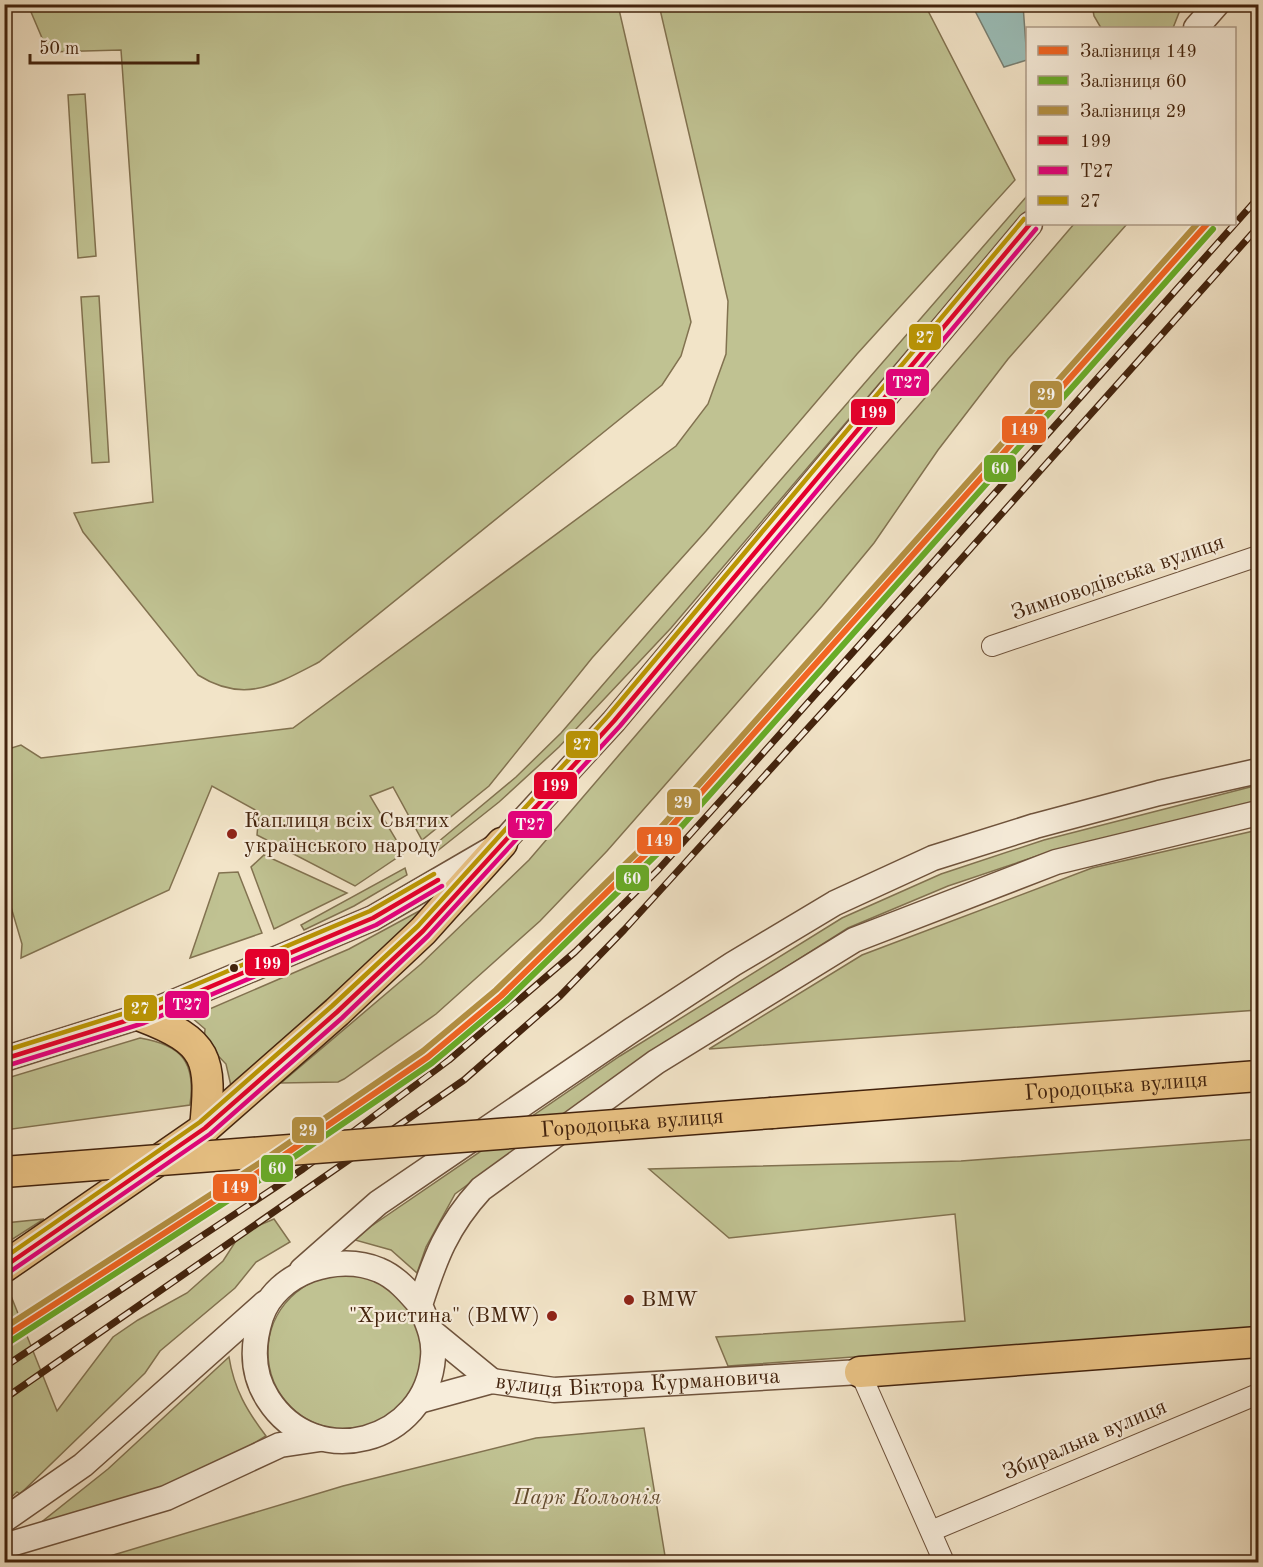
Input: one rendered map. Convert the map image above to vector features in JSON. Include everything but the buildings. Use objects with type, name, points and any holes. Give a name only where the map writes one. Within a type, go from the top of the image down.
[{"type":"main road","points":[[4,1267],[205,1128],[337,1012],[423,932],[502,843]]},
{"type":"main road","points":[[141,1016],[174,1029],[200,1050],[210,1084],[205,1128]]},
{"type":"main road","name":"Городоцька вулиця","points":[[4,1172],[1258,1076]]},
{"type":"main road","points":[[860,1372],[1258,1342]]},
{"type":"street","points":[[1197,27],[1217,4]]},
{"type":"street","points":[[4,1059],[141,1016],[373,918],[502,843],[614,721],[1029,225]]},
{"type":"street","name":"Зимноводівська вулиця","points":[[992,646],[1258,556]]},
{"type":"street","points":[[4,1520],[83,1465],[378,1203],[641,1024],[733,964],[834,903],[933,858],[1035,826],[1159,793],[1258,771]]},
{"type":"street","points":[[420,1305],[437,1252],[462,1210],[481,1189],[656,1062],[854,940],[1056,862],[1258,813]]},
{"type":"street","points":[[4,1546],[166,1498],[280,1445],[320,1439],[346,1442],[374,1437],[403,1420],[419,1401],[429,1380],[432,1364],[431,1331],[420,1305],[402,1284],[379,1270],[353,1263],[325,1264],[300,1274],[282,1288],[263,1312],[255,1337],[254,1363],[261,1389],[276,1411],[296,1428],[320,1439]]},
{"type":"street","points":[[431,1331],[492,1381]]},
{"type":"street","points":[[860,1372],[944,1563]]},
{"type":"street","name":"вулиця Віктора Курмановича","points":[[419,1401],[474,1388],[492,1381],[554,1390],[860,1372]]},
{"type":"street","name":"Збиральна вулиця","points":[[931,1531],[1258,1394]]},
{"type":"green space","points":[[1182,4],[1173,27],[1100,27],[1094,16],[1092,5]]},
{"type":"green space","points":[[28,5],[618,5],[691,322],[681,356],[662,385],[319,662],[274,684],[245,690],[215,684],[198,675],[83,532],[74,513],[153,502],[121,50],[48,52]]},
{"type":"green space","points":[[659,5],[925,5],[1015,180],[857,354],[706,531],[592,658],[489,786],[422,840],[393,787],[370,796],[404,853],[355,886],[257,835],[259,812],[212,786],[169,890],[21,958],[22,944],[11,907],[11,869],[5,809],[5,750],[21,745],[41,758],[293,728],[676,446],[708,404],[726,354],[728,301]]},
{"type":"green space","points":[[85,94],[96,256],[78,258],[68,95]]},
{"type":"green space","points":[[1026,197],[1026,211],[671,628],[559,747],[499,802],[436,852],[432,847],[516,777],[561,733]]},
{"type":"green space","points":[[1073,225],[1126,225],[1008,359],[938,450],[874,543],[822,606],[607,851],[540,921],[436,1014],[344,1079],[338,1082],[281,1083],[421,964],[529,860]]},
{"type":"green space","points":[[99,296],[109,462],[92,463],[81,297]]},
{"type":"green space","points":[[1258,785],[1258,801],[1049,852],[948,886],[848,928],[630,1066],[455,1194],[426,1247],[417,1273],[391,1250],[355,1240],[370,1227],[620,1056],[842,918],[941,874],[1044,840]]},
{"type":"green space","points":[[1258,830],[1258,1010],[709,1049],[862,955],[1092,868]]},
{"type":"green space","points":[[264,855],[347,893],[274,929],[251,867]]},
{"type":"green space","points":[[405,868],[407,875],[354,906],[304,930],[301,925]]},
{"type":"green space","points":[[238,872],[262,933],[190,958],[219,873]]},
{"type":"green space","points":[[434,903],[231,1086],[226,1064],[204,1041],[205,1029],[191,1017],[349,949]]},
{"type":"green space","points":[[140,1038],[166,1045],[183,1058],[191,1077],[190,1105],[5,1130],[4,1079]]},
{"type":"green space","points":[[1258,1139],[1258,1328],[728,1366],[716,1337],[965,1321],[955,1214],[729,1238],[649,1169],[961,1161]]},
{"type":"green space","points":[[44,1219],[5,1244],[5,1223]]},
{"type":"green space","points":[[274,1219],[290,1242],[256,1262],[235,1288],[160,1351],[145,1373],[20,1494],[17,1492],[5,1503],[5,1287],[7,1286],[57,1411],[113,1337],[138,1320],[187,1293],[223,1261],[241,1233]]},
{"type":"green space","points":[[345,1275],[360,1276],[374,1281],[388,1288],[399,1298],[409,1309],[416,1323],[421,1337],[421,1367],[416,1381],[409,1395],[399,1406],[388,1416],[374,1423],[360,1428],[345,1429],[330,1428],[316,1423],[302,1416],[291,1406],[281,1395],[274,1381],[269,1367],[268,1352],[269,1337],[274,1323],[281,1309],[291,1298],[302,1288],[316,1281],[330,1276]]},
{"type":"green space","points":[[229,1357],[242,1399],[266,1436],[199,1476],[34,1528],[108,1469]]},
{"type":"green space","name":"Парк Кольонія","points":[[644,1428],[666,1562],[90,1562],[343,1486],[536,1438]]},
{"type":"water","points":[[972,5],[1023,5],[1026,60],[1004,67]]},
{"type":"railway","points":[[1236,223],[1258,198]]},
{"type":"railway","points":[[4,1367],[303,1169],[449,1060],[575,952],[658,870],[1234,225]]},
{"type":"railway","points":[[4,1399],[464,1080],[560,996],[624,930],[921,604],[1258,227]]},
{"type":"rail line","name":"29","points":[[4,1328],[261,1162],[423,1051],[496,990],[647,843],[1196,225]]},
{"type":"rail line","name":"149","points":[[4,1337],[265,1168],[428,1057],[501,996],[652,848],[1206,225]]},
{"type":"rail line","name":"60","points":[[8,1343],[269,1174],[432,1063],[506,1001],[658,853],[1213,229]]},
{"type":"transit line","name":"27","points":[[4,1258],[200,1122],[332,1006],[418,926],[608,716],[1024,219]]},
{"type":"transit line","name":"199","points":[[4,1267],[205,1128],[337,1012],[423,931],[614,721],[1029,225]]},
{"type":"transit line","name":"Т27","points":[[8,1273],[210,1134],[342,1018],[428,936],[620,726],[1036,229]]},
{"type":"transit line","name":"27","points":[[4,1051],[138,1009],[370,911],[434,874]]},
{"type":"transit line","name":"199","points":[[4,1059],[141,1016],[373,918],[438,880]]},
{"type":"transit line","name":"Т27","points":[[6,1066],[144,1023],[376,925],[442,886]]},
{"type":"place","name":"Каплиця всіх Святих українського народу","points":[[232,834]]},
{"type":"place","name":"BMW","points":[[629,1300]]},
{"type":"place","name":"\"Христина\" (BMW)","points":[[552,1316]]}]
